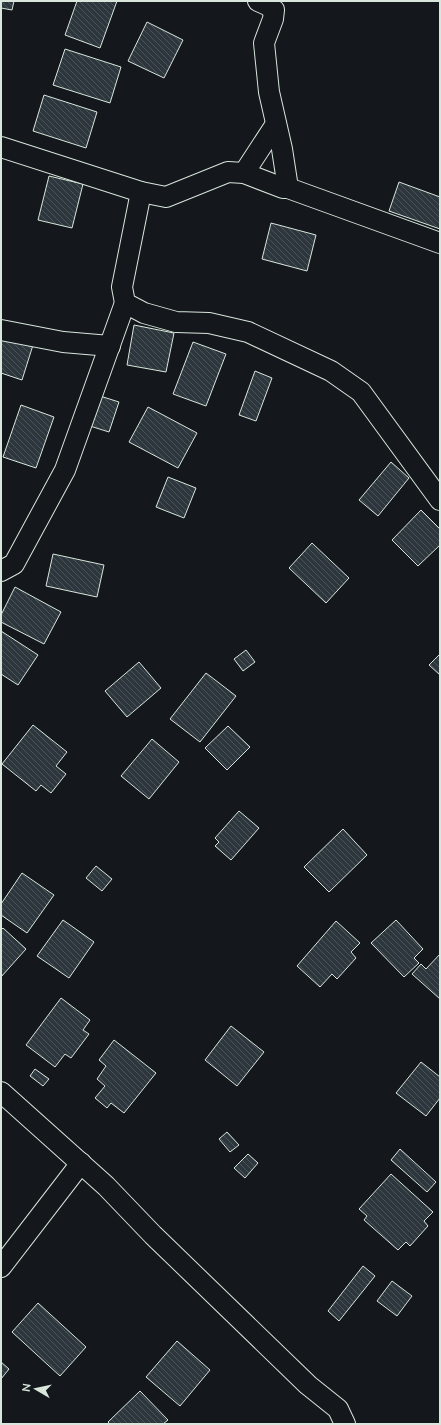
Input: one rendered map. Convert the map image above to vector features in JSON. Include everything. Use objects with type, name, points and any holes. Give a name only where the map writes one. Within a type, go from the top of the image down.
[{"type":"street","points":[[258,1],[274,10],[273,19],[264,43],[269,92],[288,188]]},
{"type":"street","points":[[244,173],[276,124]]},
{"type":"street","points":[[1,147],[141,192],[166,197],[228,172],[244,173],[440,244]]},
{"type":"street","points":[[1,571],[14,564],[65,470],[125,303],[122,287],[141,192]]},
{"type":"street","points":[[125,303],[144,313],[176,322],[209,323],[248,332],[331,371],[362,392],[440,500]]},
{"type":"street","points":[[1,330],[63,342],[110,346]]},
{"type":"street","points":[[1,1092],[106,1186],[153,1235],[308,1386],[338,1409],[345,1424]]},
{"type":"street","points":[[1,1267],[81,1163]]},
{"type":"building","points":[[1,1],[14,1],[12,10],[1,8]]},
{"type":"building","points":[[77,1],[117,1],[100,48],[65,35]]},
{"type":"building","points":[[147,22],[183,40],[164,78],[128,61]]},
{"type":"building","points":[[65,49],[121,67],[110,103],[53,85]]},
{"type":"building","points":[[44,95],[97,112],[86,148],[33,131]]},
{"type":"building","points":[[49,176],[83,184],[72,228],[38,220]]},
{"type":"building","points":[[399,182],[440,197],[440,229],[389,211]]},
{"type":"building","points":[[271,223],[316,235],[307,271],[262,259]]},
{"type":"building","points":[[134,325],[174,333],[166,372],[127,365]]},
{"type":"building","points":[[1,335],[33,345],[22,380],[1,373]]},
{"type":"building","points":[[193,342],[226,354],[206,406],[173,394]]},
{"type":"building","points":[[255,371],[272,378],[256,421],[239,415]]},
{"type":"building","points":[[100,396],[119,402],[109,432],[90,426]]},
{"type":"building","points":[[21,405],[54,417],[36,468],[3,457]]},
{"type":"building","points":[[148,407],[197,433],[178,468],[129,442]]},
{"type":"building","points":[[391,462],[409,478],[378,516],[359,500]]},
{"type":"building","points":[[168,477],[196,488],[184,518],[156,507]]},
{"type":"building","points":[[421,510],[440,529],[440,545],[418,566],[392,540]]},
{"type":"building","points":[[312,543],[349,578],[326,603],[289,568]]},
{"type":"building","points":[[53,554],[104,565],[97,597],[46,586]]},
{"type":"building","points":[[15,587],[61,612],[44,644],[1,622],[1,615]]},
{"type":"building","points":[[1,631],[38,655],[18,685],[1,674]]},
{"type":"building","points":[[246,650],[255,662],[243,671],[234,659]]},
{"type":"building","points":[[440,654],[440,675],[429,665]]},
{"type":"building","points":[[139,662],[161,688],[127,717],[105,691]]},
{"type":"building","points":[[206,673],[236,696],[200,742],[170,719]]},
{"type":"building","points":[[33,725],[67,752],[56,766],[66,774],[51,793],[41,785],[36,791],[2,764]]},
{"type":"building","points":[[228,726],[250,747],[227,770],[205,748]]},
{"type":"building","points":[[152,739],[179,762],[149,799],[121,776]]},
{"type":"building","points":[[239,811],[259,828],[231,860],[215,846],[219,842],[215,838]]},
{"type":"building","points":[[343,829],[367,855],[329,892],[304,867]]},
{"type":"building","points":[[96,866],[112,879],[102,891],[86,878]]},
{"type":"building","points":[[22,873],[54,895],[27,933],[1,915],[1,904]]},
{"type":"building","points":[[63,920],[94,942],[69,978],[37,956]]},
{"type":"building","points":[[396,920],[423,949],[414,958],[419,963],[404,977],[371,943]]},
{"type":"building","points":[[336,921],[360,943],[351,952],[356,958],[337,979],[332,974],[320,987],[297,966]]},
{"type":"building","points":[[3,928],[26,949],[1,977],[1,930]]},
{"type":"building","points":[[440,954],[440,999],[412,974],[421,964],[426,969]]},
{"type":"building","points":[[61,998],[90,1020],[83,1030],[89,1034],[71,1058],[65,1054],[55,1067],[26,1045]]},
{"type":"building","points":[[231,1026],[264,1052],[237,1086],[205,1060]]},
{"type":"building","points":[[114,1040],[156,1073],[124,1113],[111,1103],[107,1108],[95,1098],[105,1086],[97,1079],[106,1066],[99,1060]]},
{"type":"building","points":[[421,1062],[440,1077],[440,1098],[426,1116],[396,1093]]},
{"type":"building","points":[[35,1069],[49,1079],[43,1086],[30,1076]]},
{"type":"building","points":[[227,1132],[239,1145],[230,1152],[219,1139]]},
{"type":"building","points":[[400,1149],[436,1182],[427,1192],[391,1160]]},
{"type":"building","points":[[248,1154],[258,1163],[245,1178],[234,1168]]},
{"type":"building","points":[[391,1174],[433,1212],[424,1221],[428,1226],[410,1246],[406,1242],[398,1250],[364,1220],[367,1216],[359,1209]]},
{"type":"building","points":[[363,1266],[375,1276],[339,1321],[328,1311]]},
{"type":"building","points":[[392,1281],[412,1296],[397,1316],[377,1301]]},
{"type":"building","points":[[38,1303],[86,1347],[60,1376],[12,1332]]},
{"type":"building","points":[[177,1341],[210,1370],[180,1406],[146,1377]]},
{"type":"building","points":[[1,1362],[9,1369],[1,1379]]},
{"type":"building","points":[[140,1391],[168,1420],[163,1424],[110,1424],[108,1422]]}]
